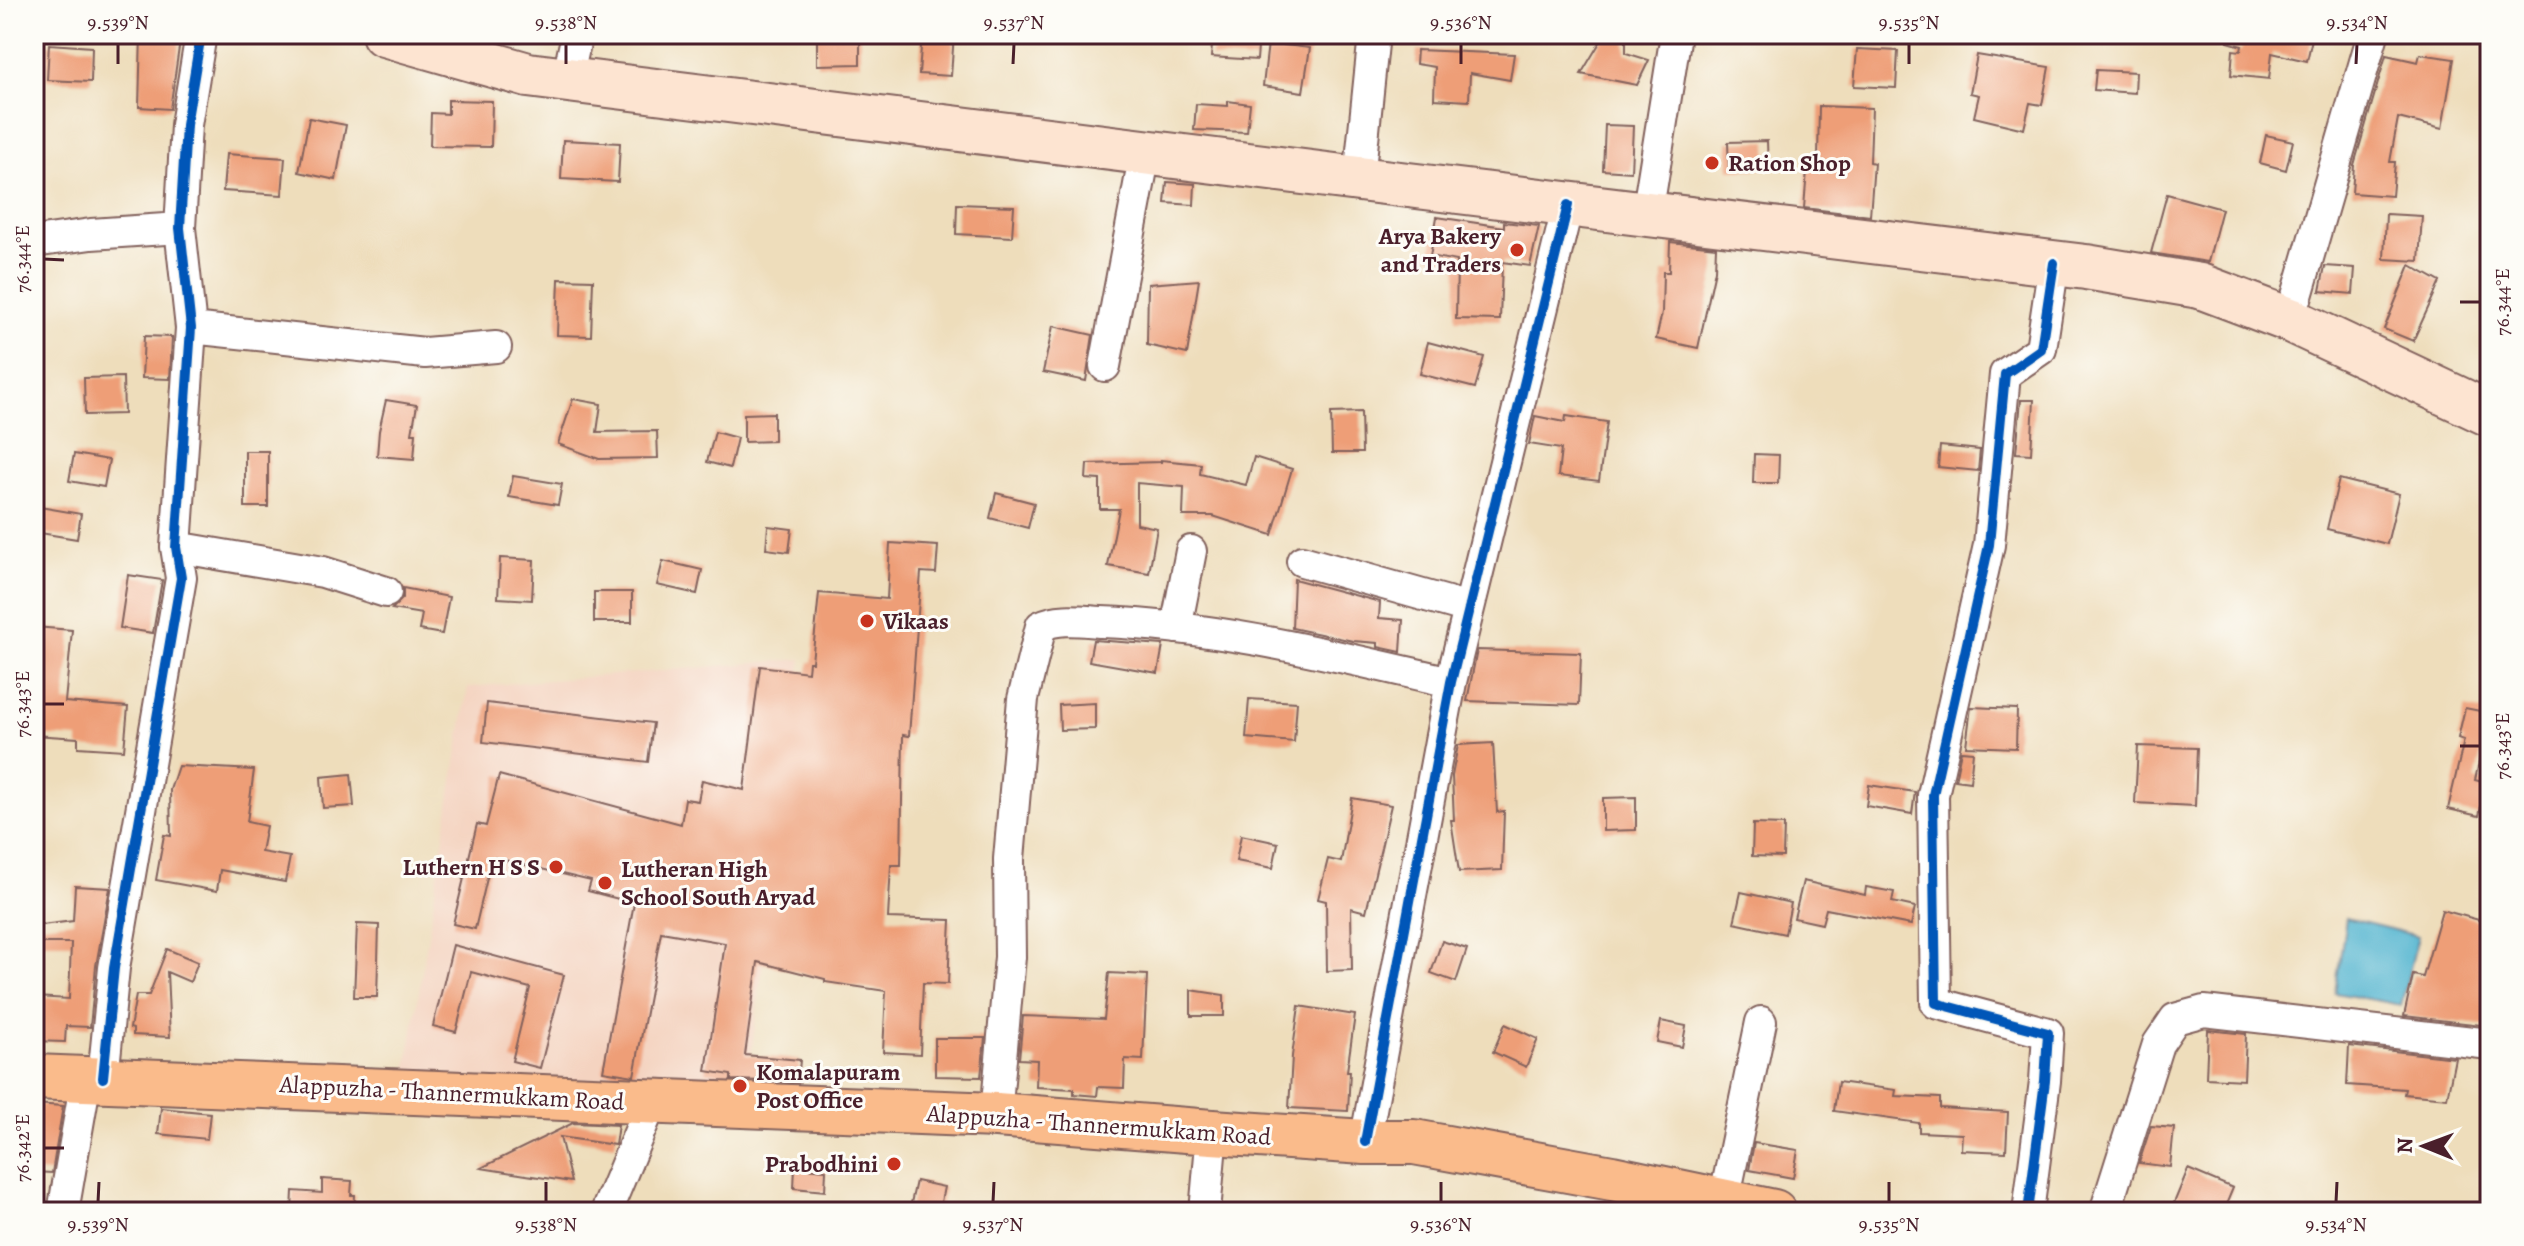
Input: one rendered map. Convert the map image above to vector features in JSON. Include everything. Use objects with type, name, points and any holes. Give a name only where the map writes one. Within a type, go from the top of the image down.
[{"type":"main road","points":[[384,34],[528,75],[2054,263],[2200,286],[2290,320],[2490,414]]},
{"type":"main road","name":"Alappuzha - Thannermukkam Road","points":[[34,1077],[996,1115],[1365,1142],[1414,1142],[1774,1212]]},
{"type":"street","points":[[63,1212],[94,1078],[181,578],[176,547],[191,328],[180,228],[186,125],[201,34]]},
{"type":"street","points":[[567,80],[577,34]]},
{"type":"street","points":[[1359,179],[1374,34]]},
{"type":"street","points":[[1647,215],[1676,34]]},
{"type":"street","points":[[2290,320],[2373,34]]},
{"type":"street","points":[[1105,366],[1145,153]]},
{"type":"street","points":[[1365,1142],[1451,682],[1568,205]]},
{"type":"street","points":[[34,242],[91,234],[180,228]]},
{"type":"street","points":[[2028,1212],[2048,1033],[1936,1003],[1933,795],[1989,545],[2005,374],[2041,349],[2054,263]]},
{"type":"street","points":[[191,328],[425,353],[496,347]]},
{"type":"street","points":[[176,547],[323,572],[386,592]]},
{"type":"street","points":[[1176,628],[1191,551]]},
{"type":"street","points":[[1302,561],[1469,608]]},
{"type":"street","points":[[996,1115],[1010,957],[1009,859],[1023,699],[1041,626],[1050,622],[1070,621],[1143,623],[1293,646],[1451,682]]},
{"type":"street","points":[[2105,1212],[2158,1044],[2175,1019],[2204,1011],[2490,1044]]},
{"type":"street","points":[[1724,1201],[1761,1022]]},
{"type":"street","points":[[606,1212],[652,1102]]},
{"type":"street","points":[[1205,1212],[1212,1132]]},
{"type":"shaded area","name":"Lutheran High School South Aryad","points":[[802,659],[746,1095],[405,1079],[468,687]]},
{"type":"water","points":[[2346,918],[2418,936],[2401,1005],[2335,993]]},
{"type":"building","points":[[141,34],[181,34],[170,109],[139,107]]},
{"type":"building","points":[[817,34],[860,34],[860,64],[817,65]]},
{"type":"building","points":[[922,34],[954,34],[951,76],[919,74]]},
{"type":"building","points":[[1213,34],[1259,34],[1257,60],[1211,57]]},
{"type":"building","points":[[1605,34],[1626,34],[1626,53],[1649,60],[1637,85],[1581,74]]},
{"type":"building","points":[[2229,34],[2313,34],[2307,61],[2272,53],[2269,79],[2231,75],[2233,50],[2241,51],[2242,46],[2228,42]]},
{"type":"building","points":[[1268,43],[1310,48],[1303,92],[1263,86]]},
{"type":"building","points":[[49,44],[92,47],[91,82],[47,80]]},
{"type":"building","points":[[1857,49],[1898,51],[1896,88],[1854,86]]},
{"type":"building","points":[[1417,50],[1514,54],[1510,80],[1470,73],[1469,101],[1434,99],[1435,67],[1416,64]]},
{"type":"building","points":[[2420,54],[2454,59],[2442,129],[2398,118],[2390,162],[2395,162],[2392,196],[2352,193],[2354,165],[2386,55],[2418,62]]},
{"type":"building","points":[[1977,55],[2049,67],[2042,105],[2030,103],[2024,129],[1974,117],[1979,95],[1970,93]]},
{"type":"building","points":[[2096,70],[2136,72],[2135,93],[2094,90]]},
{"type":"building","points":[[448,100],[492,101],[491,147],[430,146],[431,113],[448,114]]},
{"type":"building","points":[[1228,101],[1250,104],[1247,132],[1194,130],[1196,104],[1228,106]]},
{"type":"building","points":[[1819,106],[1872,108],[1870,162],[1874,163],[1870,216],[1804,208],[1808,158],[1818,159]]},
{"type":"building","points":[[309,118],[346,125],[336,180],[299,172]]},
{"type":"building","points":[[1605,125],[1633,126],[1631,172],[1603,170]]},
{"type":"building","points":[[2266,135],[2293,141],[2286,170],[2260,163]]},
{"type":"building","points":[[563,140],[620,143],[618,182],[561,179]]},
{"type":"building","points":[[1767,141],[1768,169],[1729,170],[1728,142]]},
{"type":"building","points":[[226,154],[285,158],[282,195],[223,191]]},
{"type":"building","points":[[1167,182],[1195,184],[1194,205],[1165,203]]},
{"type":"building","points":[[2167,194],[2222,209],[2208,262],[2151,253]]},
{"type":"building","points":[[957,204],[1014,206],[1012,237],[956,234]]},
{"type":"building","points":[[2386,214],[2422,216],[2419,261],[2384,259]]},
{"type":"building","points":[[1437,217],[1504,227],[1504,222],[1539,226],[1530,266],[1502,262],[1500,320],[1456,319],[1457,261],[1430,256]]},
{"type":"building","points":[[1670,242],[1716,247],[1715,270],[1698,348],[1656,339],[1662,313],[1663,272],[1669,272]]},
{"type":"building","points":[[2410,265],[2440,282],[2413,341],[2384,329]]},
{"type":"building","points":[[2325,266],[2355,268],[2353,294],[2320,291]]},
{"type":"building","points":[[559,279],[593,280],[591,336],[557,335]]},
{"type":"building","points":[[1199,280],[1187,354],[1147,345],[1148,284]]},
{"type":"building","points":[[1053,326],[1093,335],[1086,381],[1043,372]]},
{"type":"building","points":[[144,336],[172,337],[170,379],[142,378]]},
{"type":"building","points":[[1428,342],[1484,357],[1475,388],[1420,374]]},
{"type":"building","points":[[123,377],[124,414],[85,415],[84,378]]},
{"type":"building","points":[[573,399],[601,404],[597,432],[657,431],[658,458],[599,459],[558,444]]},
{"type":"building","points":[[386,400],[417,405],[412,433],[416,433],[414,459],[377,456]]},
{"type":"building","points":[[2021,400],[2034,400],[2031,454],[2016,453]]},
{"type":"building","points":[[1361,412],[1362,453],[1332,453],[1331,413]]},
{"type":"building","points":[[774,413],[774,441],[744,442],[744,414]]},
{"type":"building","points":[[1535,416],[1565,422],[1566,416],[1607,422],[1599,481],[1558,476],[1561,449],[1529,444]]},
{"type":"building","points":[[715,432],[737,438],[730,468],[707,462]]},
{"type":"building","points":[[1940,446],[1980,450],[1978,471],[1938,467]]},
{"type":"building","points":[[245,451],[268,451],[268,507],[245,507]]},
{"type":"building","points":[[74,454],[109,460],[104,487],[69,481]]},
{"type":"building","points":[[1754,454],[1779,455],[1778,483],[1753,483]]},
{"type":"building","points":[[1254,457],[1292,469],[1272,535],[1213,516],[1183,516],[1184,487],[1137,483],[1137,524],[1157,528],[1149,573],[1108,566],[1119,509],[1100,509],[1100,480],[1086,479],[1087,464],[1161,460],[1201,464],[1200,474],[1246,485]]},
{"type":"building","points":[[513,476],[562,484],[558,505],[509,497]]},
{"type":"building","points":[[2339,479],[2399,494],[2387,544],[2327,529]]},
{"type":"building","points":[[996,493],[1034,503],[1028,528],[990,518]]},
{"type":"building","points":[[34,506],[81,514],[77,539],[34,532]]},
{"type":"building","points":[[768,526],[792,529],[789,552],[766,549]]},
{"type":"building","points":[[890,543],[938,546],[936,573],[921,572],[909,736],[903,735],[901,865],[891,865],[888,918],[951,920],[948,984],[923,983],[920,1054],[883,1052],[886,991],[825,982],[825,979],[758,962],[745,1055],[800,1060],[798,1082],[731,1080],[731,1075],[706,1071],[725,943],[661,932],[634,1076],[603,1071],[634,903],[588,891],[591,881],[492,857],[475,929],[453,924],[477,824],[486,826],[499,775],[681,824],[685,799],[698,801],[702,780],[744,790],[760,666],[808,672],[809,662],[812,662],[819,593],[887,599]]},
{"type":"building","points":[[500,558],[534,560],[532,600],[498,598]]},
{"type":"building","points":[[663,561],[702,570],[697,594],[657,585]]},
{"type":"building","points":[[128,575],[162,580],[153,633],[120,628]]},
{"type":"building","points":[[1294,579],[1380,602],[1379,618],[1403,620],[1401,652],[1378,647],[1378,643],[1292,628]]},
{"type":"building","points":[[403,588],[449,597],[442,634],[419,630],[422,614],[392,609],[403,598]]},
{"type":"building","points":[[594,592],[632,592],[632,622],[594,622]]},
{"type":"building","points":[[34,627],[72,630],[65,702],[128,707],[124,750],[78,747],[78,738],[34,735]]},
{"type":"building","points":[[1093,640],[1163,645],[1158,673],[1089,661]]},
{"type":"building","points":[[1477,650],[1581,653],[1579,705],[1467,701]]},
{"type":"building","points":[[1249,699],[1297,702],[1294,742],[1246,738]]},
{"type":"building","points":[[487,703],[653,723],[648,762],[483,742]]},
{"type":"building","points":[[1095,703],[1095,729],[1060,730],[1059,705]]},
{"type":"building","points":[[1971,707],[2017,709],[2016,748],[1966,746]]},
{"type":"building","points":[[2465,708],[2490,713],[2475,780],[2486,783],[2479,816],[2448,809],[2464,740],[2458,738]]},
{"type":"building","points":[[1493,743],[1497,812],[1504,811],[1502,870],[1459,872],[1451,820],[1454,820],[1452,776],[1458,745]]},
{"type":"building","points":[[2138,746],[2197,748],[2195,806],[2135,803]]},
{"type":"building","points":[[1961,751],[1973,752],[1970,782],[1955,780]]},
{"type":"building","points":[[178,766],[254,770],[247,822],[266,826],[261,852],[290,857],[285,882],[220,870],[217,891],[156,880],[164,835],[171,836],[170,790]]},
{"type":"building","points":[[351,774],[354,806],[323,808],[321,777]]},
{"type":"building","points":[[1869,785],[1915,792],[1912,814],[1866,806]]},
{"type":"building","points":[[1636,797],[1636,830],[1603,831],[1603,798]]},
{"type":"building","points":[[1352,798],[1391,805],[1366,912],[1351,908],[1352,970],[1327,971],[1326,901],[1318,899],[1328,859],[1341,862]]},
{"type":"building","points":[[1753,824],[1784,825],[1783,857],[1752,856]]},
{"type":"building","points":[[1241,835],[1278,843],[1273,868],[1236,861]]},
{"type":"building","points":[[1803,881],[1865,895],[1866,887],[1894,892],[1892,902],[1915,907],[1911,925],[1826,909],[1822,924],[1794,918]]},
{"type":"building","points":[[75,886],[110,888],[96,966],[90,1027],[66,1026],[65,1042],[34,1041],[36,997],[69,999],[71,943],[34,943],[34,926],[73,921]]},
{"type":"building","points":[[1741,892],[1791,903],[1785,934],[1734,923]]},
{"type":"building","points":[[2442,910],[2490,923],[2490,1026],[2404,1016],[2413,975],[2423,977]]},
{"type":"building","points":[[357,924],[379,925],[377,997],[354,997]]},
{"type":"building","points":[[1442,941],[1467,949],[1456,982],[1431,973]]},
{"type":"building","points":[[453,945],[564,975],[540,1068],[512,1061],[530,988],[471,972],[456,1032],[433,1026]]},
{"type":"building","points":[[167,949],[198,962],[190,982],[167,972],[170,1037],[133,1035],[130,1028],[136,995],[149,995]]},
{"type":"building","points":[[1109,973],[1147,975],[1143,1060],[1125,1059],[1124,1088],[1098,1087],[1097,1096],[1074,1094],[1074,1089],[1036,1087],[1037,1060],[1019,1059],[1023,1016],[1104,1019]]},
{"type":"building","points":[[1191,990],[1224,995],[1224,1016],[1191,1016]]},
{"type":"building","points":[[1299,1006],[1355,1015],[1347,1071],[1350,1071],[1348,1111],[1289,1108]]},
{"type":"building","points":[[1661,1021],[1686,1026],[1682,1047],[1657,1042]]},
{"type":"building","points":[[1505,1024],[1538,1039],[1526,1067],[1493,1052]]},
{"type":"building","points":[[2208,1030],[2246,1034],[2244,1080],[2206,1078]]},
{"type":"building","points":[[935,1038],[985,1038],[981,1077],[935,1076]]},
{"type":"building","points":[[2349,1046],[2455,1058],[2447,1098],[2404,1094],[2405,1089],[2347,1085]]},
{"type":"building","points":[[1838,1082],[1896,1090],[1895,1096],[1940,1098],[1940,1108],[2008,1112],[2006,1152],[1961,1150],[1962,1134],[1919,1132],[1919,1123],[1834,1111]]},
{"type":"building","points":[[34,1104],[63,1106],[52,1173],[34,1172]]},
{"type":"building","points":[[161,1108],[210,1113],[207,1139],[158,1134]]},
{"type":"building","points":[[573,1123],[618,1125],[615,1145],[560,1137],[571,1182],[481,1168]]},
{"type":"building","points":[[2151,1126],[2174,1128],[2170,1167],[2139,1163]]},
{"type":"building","points":[[1754,1143],[1798,1150],[1793,1178],[1749,1170]]},
{"type":"building","points":[[795,1167],[826,1170],[825,1191],[794,1188]]},
{"type":"building","points":[[2188,1169],[2233,1188],[2223,1212],[2194,1212],[2174,1203]]},
{"type":"building","points":[[322,1179],[352,1181],[354,1212],[292,1212],[293,1191],[322,1193]]},
{"type":"building","points":[[916,1181],[944,1187],[939,1212],[909,1212]]},
{"type":"cycle path","points":[[103,1078],[114,968],[181,578],[176,547],[191,328],[180,228],[186,125],[201,34]]},
{"type":"cycle path","points":[[1365,1142],[1451,682],[1568,205]]},
{"type":"cycle path","points":[[2028,1212],[2048,1033],[1936,1003],[1933,795],[1989,545],[2005,374],[2041,349],[2054,263]]},
{"type":"place","name":"Ration Shop","points":[[1712,163]]},
{"type":"place","name":"Arya Bakery and Traders","points":[[1517,250]]},
{"type":"place","name":"Vikaas","points":[[867,621]]},
{"type":"place","name":"Luthern H S S","points":[[556,867]]},
{"type":"place","name":"Lutheran High School South Aryad","points":[[605,883]]},
{"type":"place","name":"Komalapuram Post Office","points":[[740,1086]]},
{"type":"place","name":"Prabodhini","points":[[894,1164]]}]
